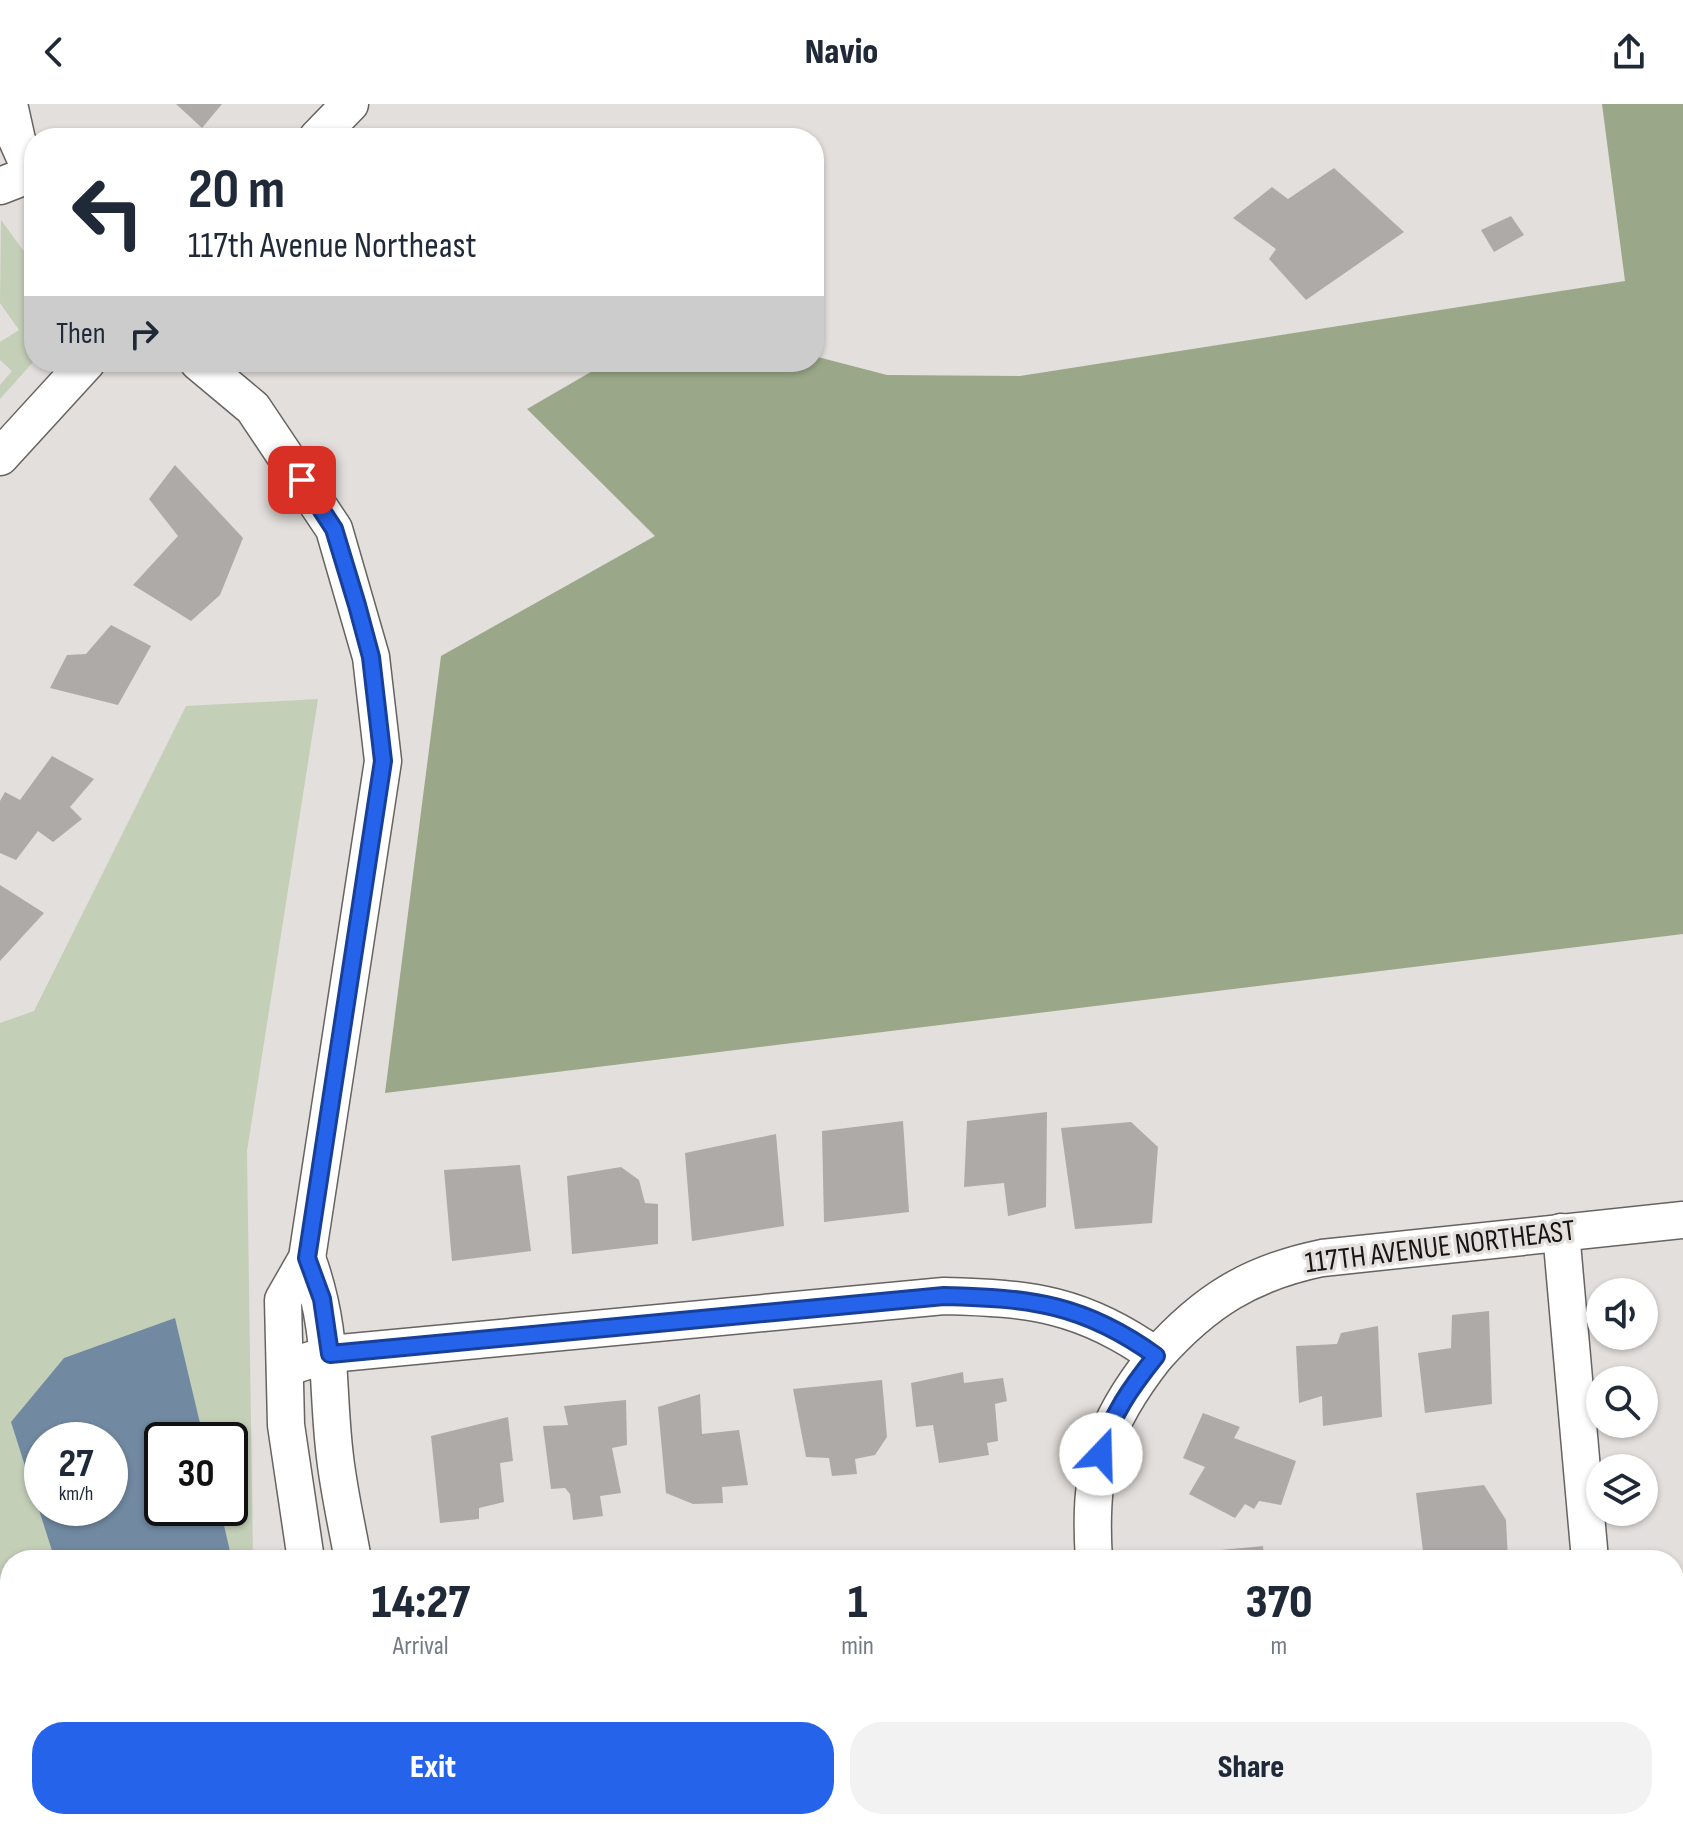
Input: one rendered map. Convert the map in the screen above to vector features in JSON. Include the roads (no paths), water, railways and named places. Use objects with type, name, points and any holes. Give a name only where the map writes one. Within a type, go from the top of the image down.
[{"type":"street","points":[[9,104],[22,179]]},
{"type":"street","points":[[327,128],[350,104]]},
{"type":"street","points":[[0,457],[78,372]]},
{"type":"street","points":[[210,372],[253,408],[334,529],[371,657],[383,761],[307,1258],[283,1300],[286,1425],[305,1550]]},
{"type":"street","name":"117TH AVENUE NORTHEAST","points":[[1094,1550],[1095,1475],[1106,1432],[1128,1391],[1156,1356],[1186,1322],[1233,1288],[1282,1266],[1322,1258],[1683,1220]]},
{"type":"street","points":[[1561,1232],[1589,1550]]},
{"type":"street","points":[[307,1258],[322,1299],[330,1354],[335,1457],[351,1550]]},
{"type":"street","points":[[285,1368],[330,1354],[944,1296],[1010,1298],[1073,1311],[1117,1328],[1156,1356]]},
{"type":"water","points":[[175,1318],[200,1422],[144,1422],[144,1526],[224,1526],[230,1550],[52,1550],[44,1526],[128,1526],[128,1422],[24,1422],[24,1463],[11,1422],[64,1358]]}]
